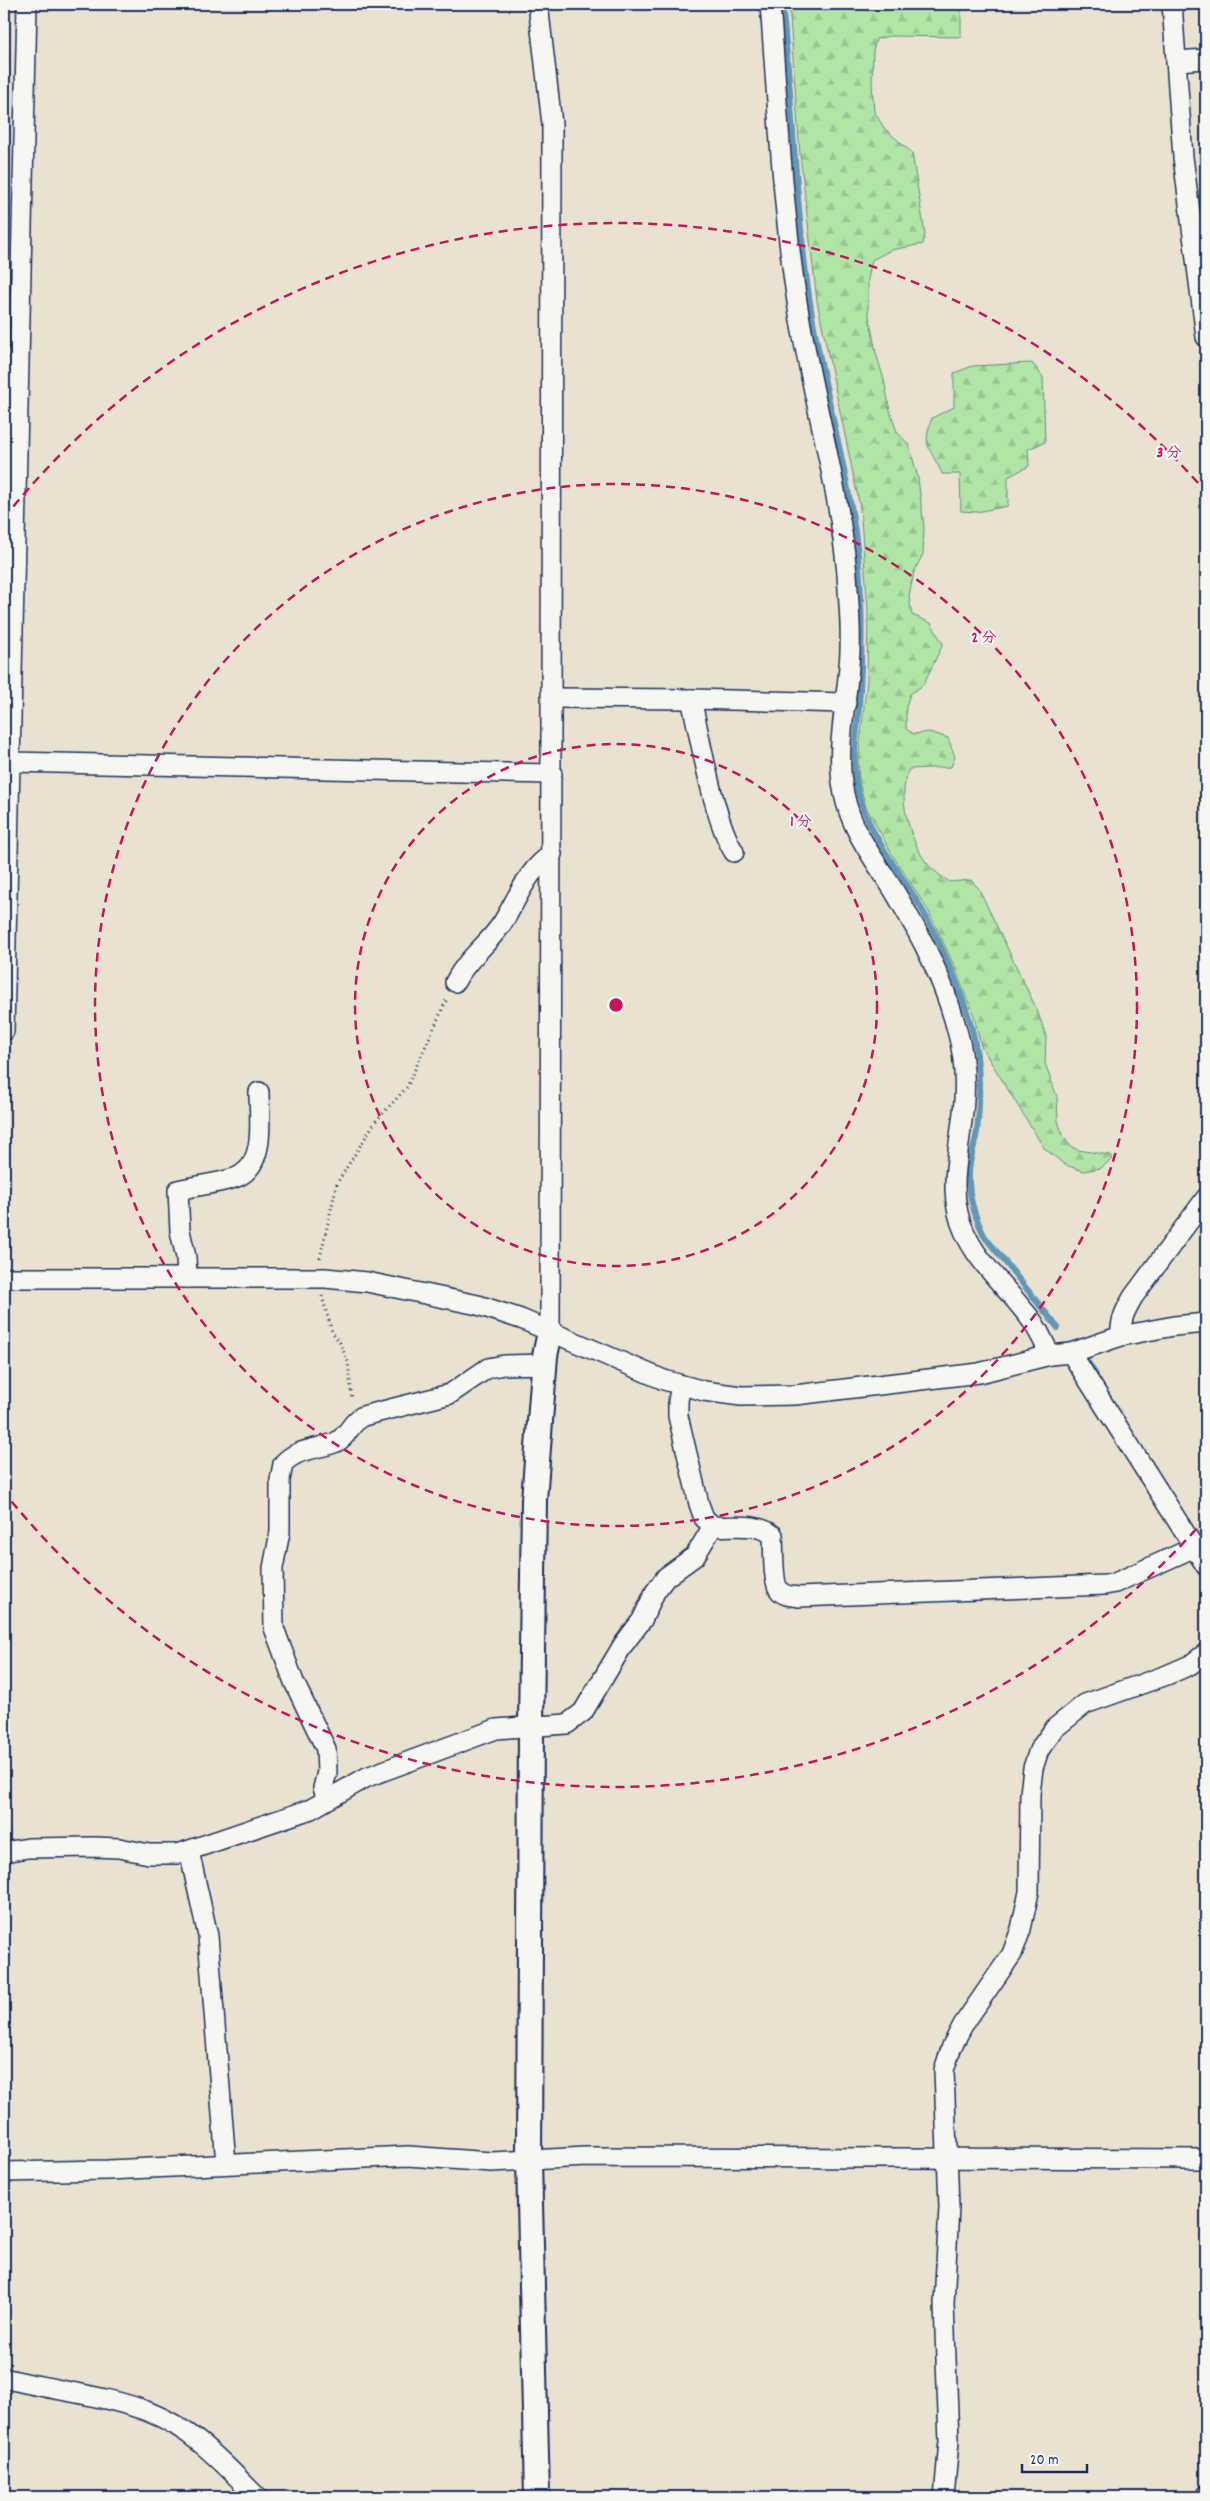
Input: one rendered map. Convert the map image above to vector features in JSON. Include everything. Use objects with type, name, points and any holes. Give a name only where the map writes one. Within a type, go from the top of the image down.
[{"type":"street","points":[[4,1031],[8,769],[26,4]]},
{"type":"street","points":[[537,2497],[530,2160],[531,1727],[534,1500],[544,1364],[550,1332],[552,854],[552,124],[538,4]]},
{"type":"street","points":[[770,4],[782,176],[797,305],[815,398],[834,478],[842,530],[850,622],[842,775],[844,795],[856,831],[868,853],[884,874],[932,956],[953,1016],[961,1048],[964,1108],[955,1164],[954,1190],[958,1215],[974,1250],[1027,1314],[1050,1355]]},
{"type":"street","points":[[1172,4],[1183,157],[1206,338]]},
{"type":"street","points":[[1176,61],[1206,59]]},
{"type":"street","points":[[552,698],[846,703]]},
{"type":"street","points":[[690,699],[716,802],[728,842],[734,852]]},
{"type":"street","points":[[8,769],[552,774]]},
{"type":"street","points":[[455,982],[462,967],[502,922],[537,863],[552,854]]},
{"type":"street","points":[[187,1278],[186,1257],[180,1231],[178,1190],[240,1176],[249,1169],[259,1143],[259,1092]]},
{"type":"street","points":[[1121,1336],[1120,1326],[1123,1315],[1133,1297],[1206,1198]]},
{"type":"street","points":[[4,1278],[320,1278],[367,1282],[478,1305],[521,1319],[664,1380],[704,1391],[742,1396],[795,1395],[979,1373],[1050,1355],[1071,1353],[1121,1336],[1189,1324],[1206,1323]]},
{"type":"street","points":[[1071,1353],[1206,1566]]},
{"type":"street","points":[[327,1799],[323,1788],[326,1772],[326,1749],[294,1682],[274,1628],[273,1568],[280,1532],[280,1480],[283,1464],[294,1455],[336,1443],[354,1421],[363,1416],[450,1394],[488,1368],[504,1365],[544,1364]]},
{"type":"street","points":[[682,1385],[678,1401],[681,1425],[704,1518],[713,1526],[755,1526],[766,1529],[774,1536],[776,1584],[780,1592],[798,1597],[1105,1585],[1115,1583],[1195,1547]]},
{"type":"street","points":[[4,1852],[28,1848],[94,1847],[119,1848],[164,1855],[189,1851],[311,1809],[367,1777],[496,1729],[567,1724],[584,1712],[623,1645],[642,1620],[655,1592],[666,1577],[695,1556],[713,1526]]},
{"type":"street","points":[[944,2497],[949,2441],[944,2304],[949,2207],[944,2070],[952,2046],[963,2025],[1012,1954],[1026,1911],[1029,1892],[1030,1794],[1033,1768],[1039,1750],[1055,1728],[1085,1704],[1167,1675],[1190,1665],[1206,1653]]},
{"type":"street","points":[[189,1851],[208,1936],[226,2164]]},
{"type":"street","points":[[4,2172],[108,2170],[408,2156],[491,2162],[586,2157],[1206,2159]]},
{"type":"street","points":[[4,2378],[150,2412],[173,2424],[212,2452],[257,2497]]},
{"type":"path","points":[[354,1421],[352,1418],[351,1378],[348,1362],[326,1319],[320,1278],[320,1258],[331,1216],[337,1182],[375,1122],[407,1087],[455,982]]},
{"type":"green space","points":[[789,4],[961,4],[961,37],[890,36],[876,39],[873,51],[872,83],[874,111],[884,128],[912,153],[925,234],[923,244],[891,250],[872,260],[868,279],[868,310],[890,411],[897,432],[909,445],[918,478],[924,527],[923,554],[914,572],[909,596],[912,615],[931,623],[943,644],[923,685],[910,694],[906,706],[906,729],[914,734],[930,732],[948,738],[955,757],[951,767],[909,769],[905,779],[904,804],[910,830],[920,853],[928,865],[950,882],[971,880],[979,889],[1037,1010],[1046,1036],[1045,1063],[1057,1097],[1058,1121],[1063,1136],[1070,1146],[1078,1150],[1110,1155],[1112,1159],[1101,1168],[1084,1171],[1065,1165],[1044,1148],[981,1046],[974,1016],[951,959],[928,910],[893,856],[866,807],[859,783],[858,760],[867,680],[868,609],[860,507],[817,301],[800,154]]},
{"type":"green space","points":[[1032,363],[1043,377],[1045,442],[1028,449],[1029,466],[1008,477],[1008,506],[976,512],[961,511],[960,474],[942,474],[927,442],[932,418],[954,407],[954,373],[973,366]]},
{"type":"waterway","points":[[782,4],[797,191],[810,303],[850,500],[859,566],[862,636],[859,707],[854,759],[857,789],[862,806],[877,838],[915,898],[937,938],[965,1005],[973,1032],[979,1075],[979,1104],[977,1132],[970,1163],[969,1182],[971,1201],[977,1219],[985,1237],[1058,1328]]},
{"type":"waterway","points":[[1086,1359],[1096,1375]]}]
